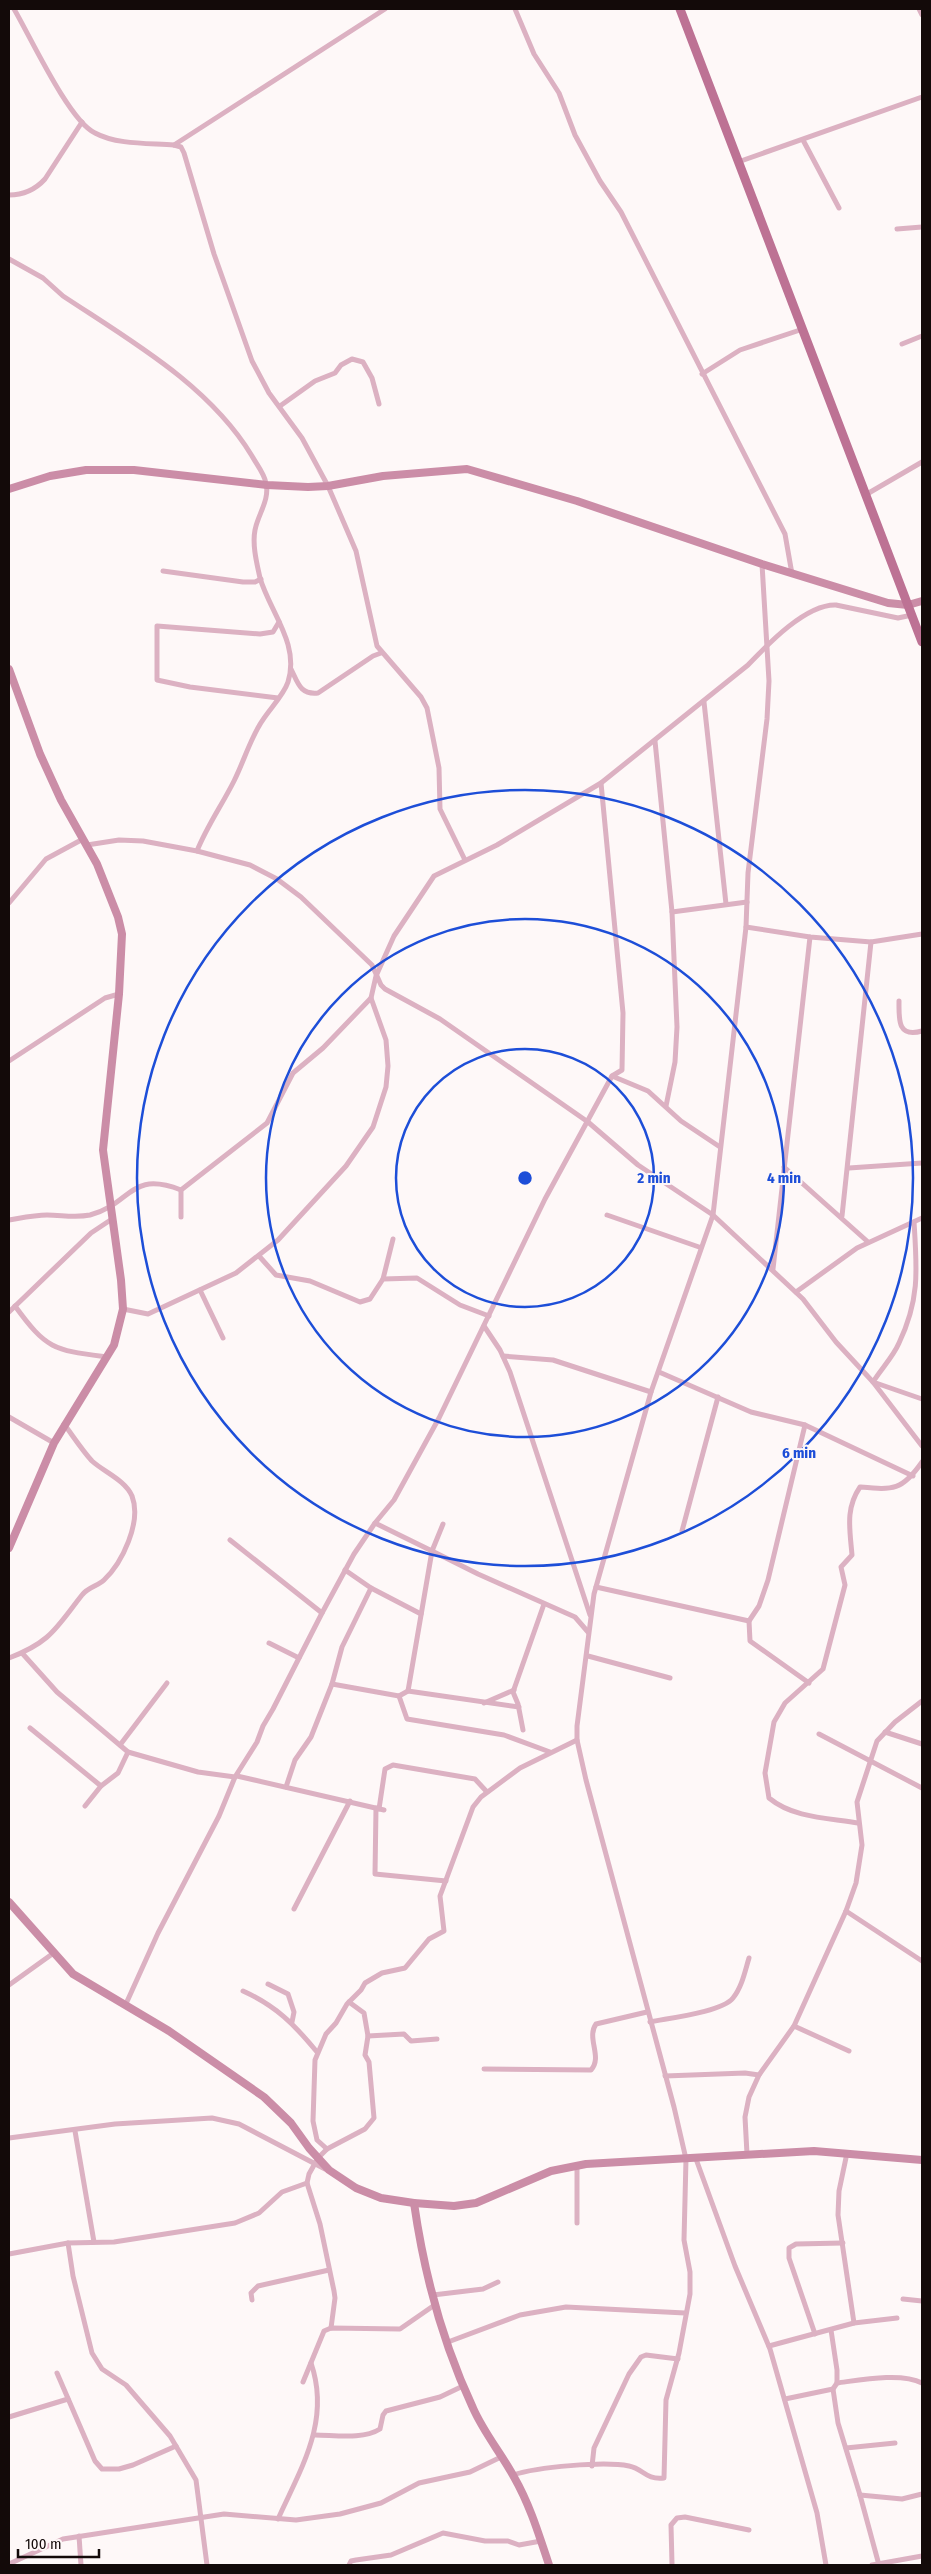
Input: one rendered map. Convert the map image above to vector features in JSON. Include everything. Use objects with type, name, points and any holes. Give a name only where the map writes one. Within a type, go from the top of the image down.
[{"type":"main road","points":[[680,9],[922,642]]},
{"type":"street","points":[[14,9],[46,70],[82,122],[96,134],[109,138],[174,145],[181,147],[184,152],[214,254],[252,361],[260,378],[302,438],[328,486],[356,551],[373,630],[381,652],[421,698],[427,708],[439,768],[440,809],[465,860]]},
{"type":"street","points":[[174,145],[385,9]]},
{"type":"street","points":[[515,9],[534,54],[559,93],[576,135],[600,181],[621,212],[785,534],[792,574]]},
{"type":"street","points":[[919,9],[922,15]]},
{"type":"street","points":[[738,162],[922,97]]},
{"type":"street","points":[[9,195],[16,195],[38,187],[46,179],[82,122]]},
{"type":"street","points":[[803,140],[839,208]]},
{"type":"street","points":[[897,229],[922,227]]},
{"type":"street","points":[[9,260],[43,278],[63,296],[199,391],[219,412],[246,448],[267,485],[264,508],[254,532],[254,546],[261,579],[290,650],[291,669],[288,683],[252,738],[234,780],[204,831],[197,851]]},
{"type":"street","points":[[702,374],[740,350],[803,329]]},
{"type":"street","points":[[902,344],[922,336]]},
{"type":"street","points":[[280,406],[315,381],[335,374],[341,365],[352,359],[363,362],[372,378],[379,404]]},
{"type":"street","points":[[867,494],[922,462]]},
{"type":"street","points":[[9,489],[50,476],[86,470],[134,470],[267,485],[328,486],[384,476],[466,469],[577,501],[792,574],[888,603],[908,605],[922,601]]},
{"type":"street","points":[[513,2475],[530,2471],[592,2466],[628,2466],[648,2478],[664,2478],[666,2400],[678,2358],[690,2294],[690,2272],[684,2240],[686,2159],[577,1740],[579,1703],[588,1656],[588,1632],[596,1587],[651,1392],[699,1248],[713,1214],[746,926],[748,873],[767,719],[767,646],[762,564]]},
{"type":"street","points":[[163,571],[243,582],[255,582],[261,579]]},
{"type":"street","points":[[181,1190],[267,1123],[296,1069],[323,1048],[371,998],[376,976],[394,936],[434,876],[497,845],[601,783],[748,666],[767,646],[811,611],[826,605],[898,618],[912,616]]},
{"type":"street","points":[[278,698],[190,687],[157,680],[157,626],[260,634],[273,632],[279,622]]},
{"type":"street","points":[[291,669],[300,689],[309,694],[318,694],[381,652]]},
{"type":"street","points":[[9,669],[12,686],[40,754],[61,800],[85,842],[118,916],[122,934],[119,994],[104,1141],[123,1310],[114,1345],[54,1443],[9,1548]]},
{"type":"street","points":[[704,702],[726,904]]},
{"type":"street","points":[[654,741],[672,912],[677,1027],[675,1062],[666,1106]]},
{"type":"street","points":[[125,2006],[158,1933],[219,1816],[236,1776],[322,1612],[345,1570],[374,1524],[394,1500],[444,1408],[545,1199],[612,1076],[622,1070],[624,1047],[601,783]]},
{"type":"street","points":[[9,903],[46,859],[85,842],[118,840],[197,851],[250,865],[277,879],[301,897],[372,966],[376,976],[386,990],[440,1019],[588,1122],[638,1165],[713,1214],[796,1292],[873,1382],[922,1446]]},
{"type":"street","points":[[672,912],[747,902]]},
{"type":"street","points":[[746,926],[810,937],[872,942],[922,934]]},
{"type":"street","points":[[773,1269],[810,937]]},
{"type":"street","points":[[842,1216],[872,942]]},
{"type":"street","points":[[9,1062],[105,998],[119,994]]},
{"type":"street","points":[[123,1310],[148,1314],[236,1272],[278,1240],[342,1172],[367,1137],[380,1110],[386,1087],[388,1059],[385,1033],[371,998]]},
{"type":"street","points":[[898,1001],[899,1024],[906,1031],[914,1033],[922,1031]]},
{"type":"street","points":[[612,1076],[648,1091],[681,1121],[720,1147]]},
{"type":"street","points":[[848,1168],[922,1162]]},
{"type":"street","points":[[784,1167],[842,1216],[868,1242]]},
{"type":"street","points":[[9,1220],[46,1215],[74,1218],[92,1214],[110,1206],[148,1183],[164,1184],[181,1190]]},
{"type":"street","points":[[181,1190],[181,1217]]},
{"type":"street","points":[[607,1215],[699,1248]]},
{"type":"street","points":[[796,1292],[868,1242],[922,1218]]},
{"type":"street","points":[[9,1312],[91,1233],[112,1219]]},
{"type":"street","points":[[873,1382],[899,1344],[914,1306],[918,1277],[914,1222]]},
{"type":"street","points":[[259,1256],[276,1275],[310,1281],[360,1302],[370,1299],[383,1279],[393,1239]]},
{"type":"street","points":[[383,1279],[417,1278],[465,1307],[489,1316]]},
{"type":"street","points":[[200,1290],[223,1338]]},
{"type":"street","points":[[15,1306],[36,1334],[52,1346],[107,1358]]},
{"type":"street","points":[[484,1326],[503,1356],[590,1615]]},
{"type":"street","points":[[503,1356],[553,1360],[651,1392]]},
{"type":"street","points":[[659,1372],[752,1412],[805,1425],[913,1476]]},
{"type":"street","points":[[873,1382],[922,1399]]},
{"type":"street","points":[[682,1532],[718,1397]]},
{"type":"street","points":[[9,1417],[54,1443]]},
{"type":"street","points":[[9,1658],[22,1653],[56,1630],[82,1595],[102,1582],[110,1574],[125,1553],[132,1533],[132,1496],[121,1484],[93,1461],[64,1424]]},
{"type":"street","points":[[805,1425],[768,1580],[760,1606],[749,1621],[750,1641],[808,1683]]},
{"type":"street","points":[[858,1822],[807,1816],[779,1807],[769,1798],[765,1773],[774,1722],[786,1703],[823,1669],[845,1585],[840,1567],[852,1555],[849,1525],[850,1510],[857,1492],[860,1487],[890,1490],[913,1476],[922,1462]]},
{"type":"street","points":[[374,1524],[544,1604],[576,1617],[588,1632]]},
{"type":"street","points":[[408,1691],[432,1551],[443,1524]]},
{"type":"street","points":[[230,1540],[322,1612]]},
{"type":"street","points":[[345,1570],[371,1588],[421,1614]]},
{"type":"street","points":[[596,1587],[749,1621]]},
{"type":"street","points":[[286,1787],[295,1760],[311,1737],[332,1684],[342,1647],[371,1588]]},
{"type":"street","points":[[522,1730],[519,1707],[514,1690],[544,1604]]},
{"type":"street","points":[[269,1643],[299,1658]]},
{"type":"street","points":[[22,1653],[57,1692],[128,1752],[198,1772],[236,1776],[380,1809]]},
{"type":"street","points":[[588,1656],[670,1678]]},
{"type":"street","points":[[120,1745],[167,1683]]},
{"type":"street","points":[[332,1684],[399,1696],[408,1691],[519,1707]]},
{"type":"street","points":[[483,1703],[514,1690]]},
{"type":"street","points":[[399,1696],[407,1719],[504,1735],[550,1752]]},
{"type":"street","points":[[746,2154],[745,2117],[750,2097],[759,2075],[794,2026],[846,1911],[861,1863],[862,1845],[857,1802],[877,1741],[884,1732],[922,1701]]},
{"type":"street","points":[[30,1728],[102,1786]]},
{"type":"street","points":[[884,1732],[922,1744]]},
{"type":"street","points":[[819,1734],[922,1788]]},
{"type":"street","points":[[327,2148],[317,2140],[314,2121],[317,2052],[326,2034],[365,1983],[382,1972],[405,1968],[429,1939],[444,1931],[440,1896],[464,1826],[473,1807],[487,1792],[520,1768],[577,1740]]},
{"type":"street","points":[[85,1806],[102,1786],[118,1773],[128,1752]]},
{"type":"street","points":[[446,1881],[376,1874],[384,1769],[393,1765],[474,1779],[487,1792]]},
{"type":"street","points":[[294,1909],[350,1801]]},
{"type":"street","points":[[9,1902],[73,1974],[169,2031],[264,2097],[291,2123],[316,2161]]},
{"type":"street","points":[[846,1911],[922,1961]]},
{"type":"street","points":[[9,1986],[55,1952]]},
{"type":"street","points":[[650,2022],[721,2006],[732,2000],[740,1985],[749,1958]]},
{"type":"street","points":[[268,1984],[288,1994],[294,2012],[292,2022]]},
{"type":"street","points":[[243,1991],[267,2002],[292,2022],[317,2052]]},
{"type":"street","points":[[331,2328],[336,2298],[320,2224],[307,2183],[316,2161],[327,2148],[365,2130],[374,2118],[369,2062],[365,2055],[368,2036],[364,2013],[349,2002]]},
{"type":"street","points":[[484,2069],[591,2070],[596,2066],[593,2037],[596,2024],[647,2012]]},
{"type":"street","points":[[794,2026],[848,2052]]},
{"type":"street","points":[[368,2036],[404,2034],[411,2041],[437,2039]]},
{"type":"street","points":[[665,2076],[745,2073],[759,2075]]},
{"type":"street","points":[[9,2138],[158,2120],[212,2118],[239,2124],[316,2161],[356,2188],[381,2198],[454,2206],[476,2203],[551,2171],[577,2164],[696,2159],[746,2154],[814,2151],[922,2160]]},
{"type":"street","points":[[75,2131],[94,2242]]},
{"type":"street","points":[[847,2153],[839,2191],[838,2215],[854,2322]]},
{"type":"street","points":[[696,2159],[735,2266],[769,2346],[817,2514],[826,2565]]},
{"type":"street","points":[[577,2164],[579,2196],[577,2223]]},
{"type":"street","points":[[9,2254],[68,2243],[114,2242],[235,2223],[259,2213],[282,2192],[307,2183]]},
{"type":"street","points":[[414,2203],[418,2232],[433,2295],[463,2386],[484,2430],[513,2475],[535,2521],[549,2565]]},
{"type":"street","points":[[68,2243],[73,2276],[92,2352],[102,2369],[118,2379],[136,2395],[176,2446],[196,2480],[206,2565]]},
{"type":"street","points":[[814,2334],[789,2258],[789,2248],[796,2244],[843,2243]]},
{"type":"street","points":[[252,2300],[251,2293],[258,2286],[329,2270]]},
{"type":"street","points":[[433,2295],[483,2289],[498,2282]]},
{"type":"street","points":[[903,2299],[922,2301]]},
{"type":"street","points":[[303,2382],[324,2331],[331,2328],[400,2329],[436,2304]]},
{"type":"street","points":[[448,2342],[520,2315],[566,2307],[685,2313]]},
{"type":"street","points":[[769,2346],[854,2322],[897,2318]]},
{"type":"street","points":[[831,2330],[837,2370],[836,2383],[833,2389],[838,2424],[860,2495],[876,2565],[922,2556]]},
{"type":"street","points":[[592,2466],[594,2448],[640,2357],[646,2355],[678,2358]]},
{"type":"street","points":[[278,2519],[315,2435],[316,2401],[311,2363]]},
{"type":"street","points":[[57,2373],[95,2461],[102,2469],[119,2469],[176,2446]]},
{"type":"street","points":[[836,2383],[872,2379],[914,2379],[922,2383]]},
{"type":"street","points":[[315,2435],[356,2436],[375,2432],[380,2429],[383,2415],[386,2411],[440,2397],[463,2386]]},
{"type":"street","points":[[785,2399],[833,2389]]},
{"type":"street","points":[[9,2417],[68,2399]]},
{"type":"street","points":[[846,2448],[895,2444]]},
{"type":"street","points":[[9,2564],[52,2542],[79,2536],[224,2514],[278,2519],[318,2519],[381,2503],[413,2485],[470,2472],[501,2457]]},
{"type":"street","points":[[860,2495],[902,2499],[922,2494]]},
{"type":"street","points":[[674,2565],[671,2525],[677,2518],[685,2517],[749,2530]]},
{"type":"street","points":[[349,2565],[351,2561],[391,2554],[443,2534],[485,2541],[508,2541],[520,2545],[541,2542]]},
{"type":"street","points":[[79,2536],[81,2565]]}]
